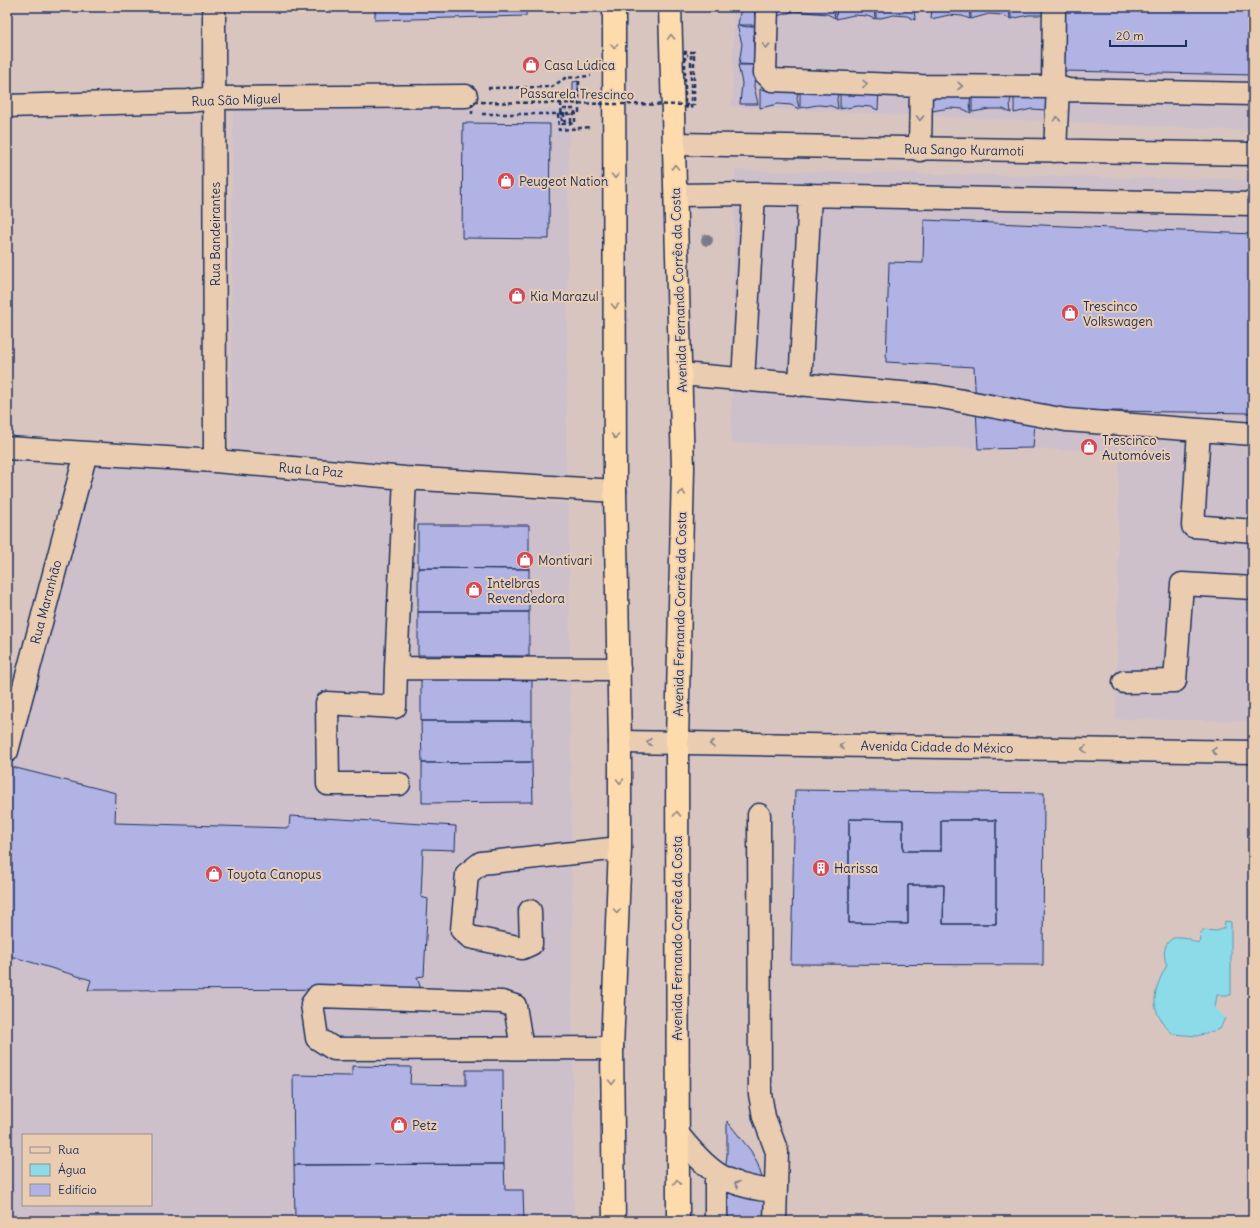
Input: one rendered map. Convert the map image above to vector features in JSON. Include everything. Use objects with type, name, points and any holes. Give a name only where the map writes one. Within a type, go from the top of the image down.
[{"type":"highway","points":[[614,7],[615,492],[620,742],[620,848],[612,1048],[614,1221]]},
{"type":"highway","name":"Avenida Fernando Corrêa da Costa","points":[[670,7],[683,468],[677,742],[676,1133],[678,1221]]},
{"type":"street","name":"Rua Bandeirantes","points":[[214,7],[215,461]]},
{"type":"street","points":[[767,7],[765,73],[772,80],[921,86],[1056,87],[1068,90],[1253,94]]},
{"type":"street","points":[[1054,7],[1056,87],[1055,151]]},
{"type":"street","points":[[920,150],[921,86]]},
{"type":"street","name":"Rua São Miguel","points":[[7,106],[188,101],[215,98],[469,105]]},
{"type":"street","name":"Rua Sango Kuramoti","points":[[675,144],[920,150],[1253,154]]},
{"type":"street","points":[[743,380],[754,194]]},
{"type":"street","points":[[676,195],[754,194],[1253,204]]},
{"type":"street","points":[[800,385],[810,195]]},
{"type":"street","points":[[681,374],[936,396],[1066,420],[1253,434]]},
{"type":"street","points":[[1198,430],[1194,526],[1253,530]]},
{"type":"street","name":"Rua La Paz","points":[[7,448],[215,461],[405,478],[615,492]]},
{"type":"street","name":"Rua Maranhão","points":[[7,751],[86,453]]},
{"type":"street","points":[[399,784],[328,784],[327,704],[395,706],[405,478]]},
{"type":"street","points":[[1124,682],[1175,681],[1182,584],[1253,588]]},
{"type":"street","points":[[396,668],[619,669]]},
{"type":"street","name":"Avenida Cidade do México","points":[[620,742],[1253,752]]},
{"type":"street","points":[[759,815],[760,1094],[764,1117],[776,1152],[775,1221]]},
{"type":"street","points":[[530,911],[531,944],[522,948],[470,937],[462,930],[467,874],[481,863],[620,848]]},
{"type":"street","points":[[522,1048],[515,1006],[502,1002],[318,996],[312,1004],[317,1038],[334,1049],[612,1048]]},
{"type":"street","points":[[676,1133],[698,1157],[716,1173],[736,1184],[749,1188],[775,1191]]},
{"type":"street","points":[[716,1173],[716,1221]]},
{"type":"path","name":"Passarela Trescinco","points":[[469,105],[472,102],[562,103],[694,105],[694,52],[685,52],[685,107],[691,108],[691,55],[687,55]]},
{"type":"path","points":[[579,77],[579,114],[558,114],[469,105],[466,89],[552,87],[565,78],[579,77],[615,76]]},
{"type":"path","points":[[562,103],[562,124],[575,123],[575,109],[564,109],[564,121],[571,121],[571,114]]},
{"type":"path","points":[[558,114],[559,130],[615,125]]},
{"type":"shaded area","points":[[734,7],[1253,7],[1253,131],[732,107]]},
{"type":"shaded area","points":[[233,108],[569,109],[566,487],[231,458]]},
{"type":"shaded area","name":"Trescinco Automóveis","points":[[735,170],[1253,180],[1253,721],[1116,719],[1119,451],[731,443]]},
{"type":"shaded area","points":[[73,462],[569,504],[574,1221],[7,1221],[7,721]]},
{"type":"water","points":[[1225,921],[1231,922],[1231,995],[1217,995],[1215,1008],[1225,1018],[1220,1029],[1197,1036],[1173,1034],[1159,1017],[1155,1001],[1158,984],[1167,965],[1164,955],[1166,946],[1171,939],[1176,937],[1183,937],[1199,943],[1203,930],[1217,931],[1224,928]]},
{"type":"building","points":[[375,7],[526,7],[526,16],[375,20]]},
{"type":"building","points":[[741,7],[753,7],[757,25],[738,25]]},
{"type":"building","points":[[777,7],[833,7],[835,18],[827,14],[795,11],[777,16]]},
{"type":"building","points":[[837,7],[874,7],[875,19],[867,16],[854,15],[836,19]]},
{"type":"building","points":[[876,7],[914,7],[915,20],[907,16],[894,15],[876,19]]},
{"type":"building","points":[[932,7],[969,7],[970,19],[962,16],[949,15],[931,19]]},
{"type":"building","points":[[971,7],[1009,7],[1010,19],[1002,15],[989,14],[971,19]]},
{"type":"building","points":[[1011,7],[1049,7],[1050,19],[1042,15],[1029,15],[1011,19]]},
{"type":"building","points":[[1065,7],[1253,7],[1253,75],[1064,71]]},
{"type":"building","points":[[737,25],[748,27],[758,25],[754,33],[754,46],[758,65],[739,64],[742,44]]},
{"type":"building","points":[[738,65],[758,65],[755,73],[754,86],[758,104],[740,104],[742,83]]},
{"type":"building","points":[[578,81],[578,95],[573,95],[573,82]]},
{"type":"building","points":[[799,88],[797,98],[799,109],[791,105],[778,104],[760,108],[760,89],[781,92]]},
{"type":"building","points":[[839,89],[837,99],[838,109],[831,106],[818,105],[800,108],[800,90],[820,93]]},
{"type":"building","points":[[840,90],[879,90],[878,110],[871,107],[858,106],[840,109]]},
{"type":"building","points":[[972,92],[970,102],[971,113],[963,109],[950,108],[932,111],[932,93]]},
{"type":"building","points":[[1012,93],[1010,103],[1011,113],[1003,109],[990,109],[972,112],[972,94]]},
{"type":"building","points":[[1053,94],[1053,114],[1045,110],[1032,109],[1014,113],[1014,95],[1034,98]]},
{"type":"building","name":"Peugeot Nation","points":[[463,123],[550,124],[549,239],[462,238]]},
{"type":"building","name":"Trescinco Volkswagen","points":[[924,220],[1253,234],[1253,413],[1036,410],[1033,448],[978,449],[974,367],[886,362],[889,262],[923,263]]},
{"type":"building","points":[[418,525],[529,525],[529,569],[418,568]]},
{"type":"building","name":"Intelbras Revendedora","points":[[418,568],[529,569],[529,612],[418,612]]},
{"type":"building","points":[[418,612],[529,612],[529,656],[418,655]]},
{"type":"building","points":[[421,678],[532,678],[532,721],[421,721]]},
{"type":"building","points":[[421,721],[532,721],[532,762],[422,763]]},
{"type":"building","points":[[532,762],[533,802],[422,803],[422,763]]},
{"type":"building","name":"Toyota Canopus","points":[[8,766],[116,793],[115,823],[289,828],[290,816],[456,826],[455,850],[423,849],[421,897],[428,899],[424,976],[417,977],[421,989],[88,990],[91,980],[7,955]]},
{"type":"building","name":"Harissa","points":[[795,790],[1044,793],[1043,965],[791,964]],"holes":[[[849,819],[903,820],[903,851],[941,851],[941,820],[996,820],[996,924],[943,924],[944,885],[908,885],[908,924],[849,923]]]},
{"type":"building","points":[[849,819],[903,820],[903,851],[941,851],[941,820],[996,820],[996,924],[943,924],[944,885],[908,885],[908,924],[849,923]]},
{"type":"building","name":"Petz","points":[[352,1066],[411,1067],[410,1084],[466,1085],[466,1070],[503,1070],[504,1164],[294,1165],[293,1075],[352,1076]]},
{"type":"building","points":[[727,1121],[751,1151],[758,1165],[763,1181],[768,1221],[719,1221],[727,1155]]},
{"type":"building","points":[[504,1164],[505,1190],[523,1190],[524,1221],[295,1221],[294,1165]]},
{"type":"place","name":"Casa Lúdica","points":[[531,65]]},
{"type":"place","name":"Peugeot Nation","points":[[506,181]]},
{"type":"place","name":"Kia Marazul","points":[[517,296]]},
{"type":"place","name":"Trescinco Volkswagen","points":[[1070,313]]},
{"type":"place","name":"Trescinco Automóveis","points":[[1089,447]]},
{"type":"place","name":"Montivari","points":[[525,560]]},
{"type":"place","name":"Intelbras Revendedora","points":[[474,590]]},
{"type":"place","name":"Harissa","points":[[821,868]]},
{"type":"place","name":"Toyota Canopus","points":[[214,874]]},
{"type":"place","name":"Petz","points":[[399,1125]]}]
